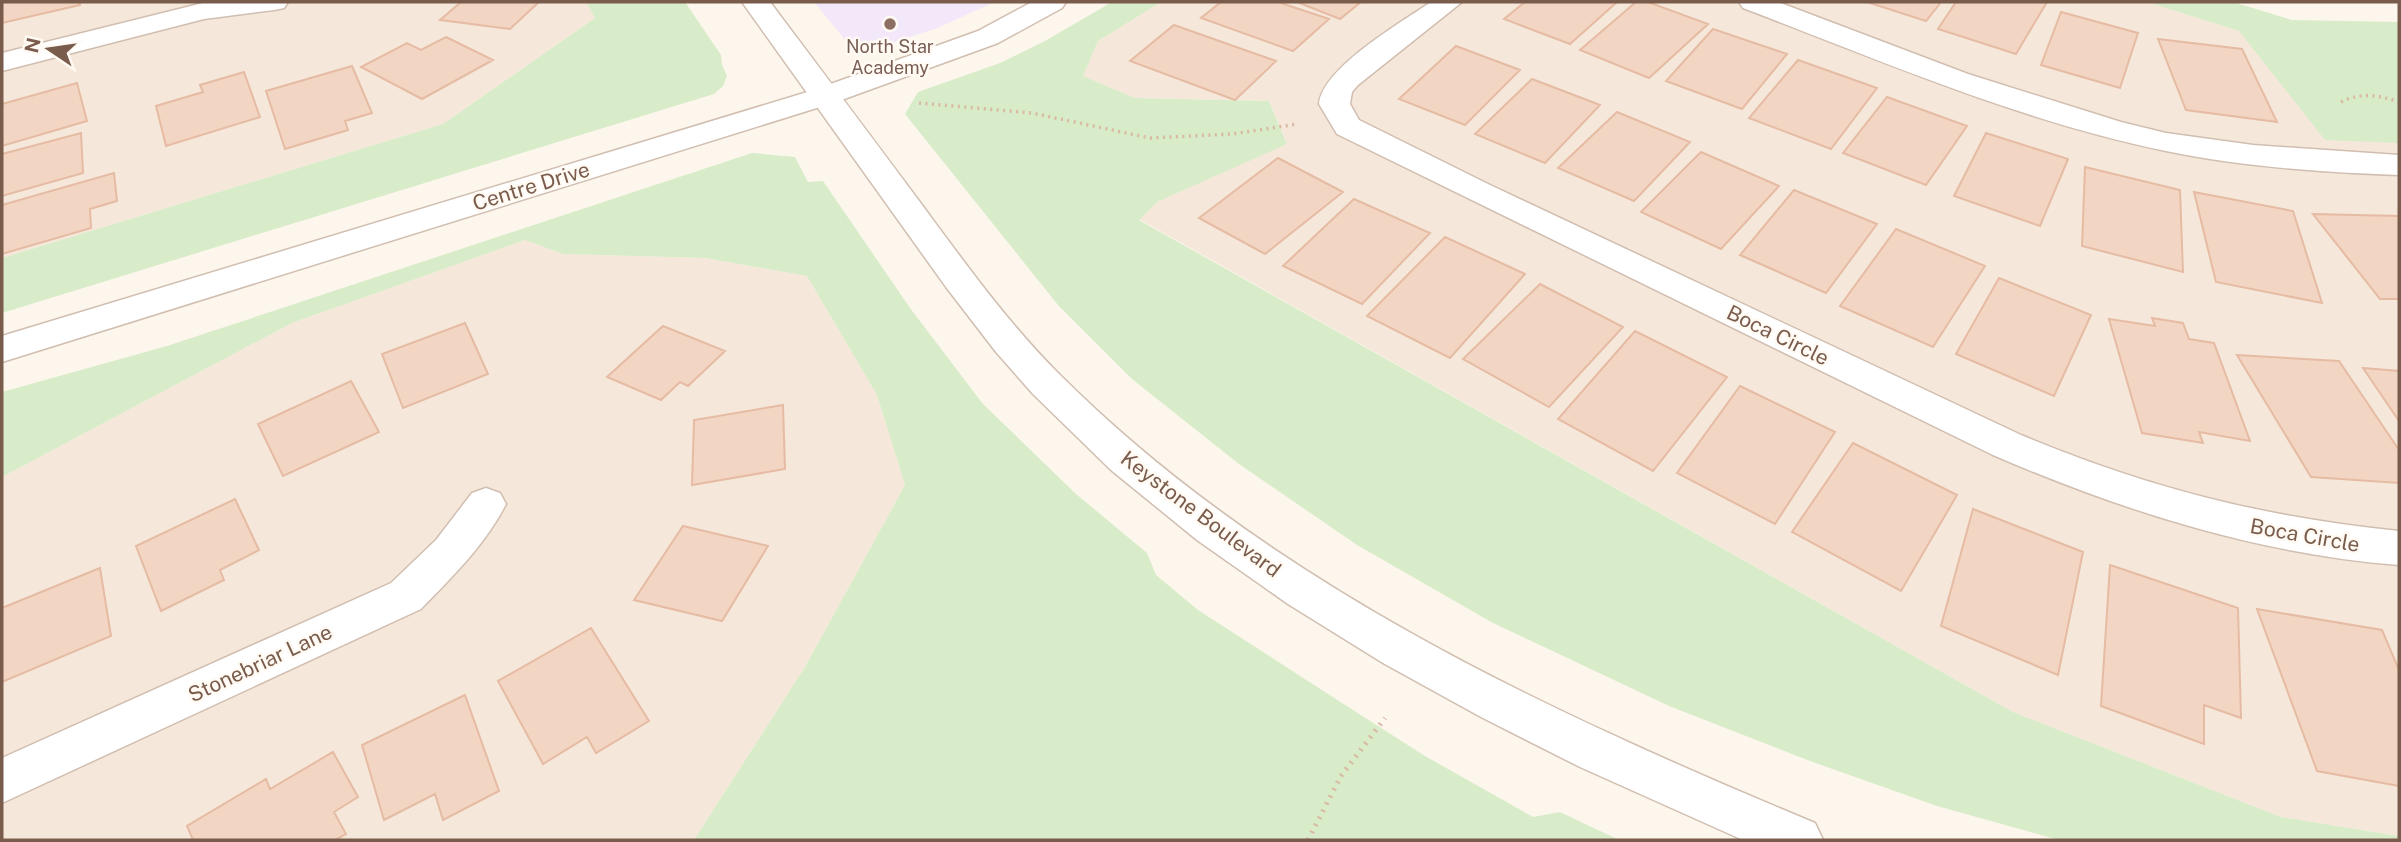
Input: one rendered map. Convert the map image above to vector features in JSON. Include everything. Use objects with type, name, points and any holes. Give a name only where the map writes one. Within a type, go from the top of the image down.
[{"type":"street","points":[[2,62],[204,11],[274,2]]},
{"type":"street","name":"Keystone Boulevard","points":[[756,2],[973,299],[1037,374],[1091,428],[1200,519],[1279,574],[1369,631],[1469,687],[1578,744],[1798,840]]},
{"type":"street","name":"Centre Drive","points":[[2,349],[825,96],[988,37],[1052,2]]},
{"type":"street","name":"Boca Circle","points":[[1448,2],[1355,71],[1343,84],[1333,104],[1348,127],[2007,445],[2077,475],[2222,520],[2347,545],[2399,548]]},
{"type":"street","points":[[1753,2],[2001,93],[2112,129],[2265,158],[2399,164]]},
{"type":"street","name":"Stonebriar Lane","points":[[2,781],[406,596],[451,552],[486,503]]},
{"type":"path","points":[[2341,102],[2352,95],[2387,98],[2399,102]]},
{"type":"path","points":[[908,102],[1032,113],[1150,138],[1232,134],[1301,124]]},
{"type":"path","points":[[1308,840],[1321,808],[1338,778],[1385,718]]},
{"type":"shaded area","points":[[2,2],[586,2],[595,18],[443,124],[2,258]]},
{"type":"shaded area","name":"North Star Academy","points":[[814,2],[995,2],[935,29],[878,47],[846,41]]},
{"type":"shaded area","points":[[1161,2],[2147,2],[2239,31],[2399,38],[2399,836],[2281,817],[2013,712],[1139,219],[1157,202],[1287,143],[1269,101],[1135,98],[1083,76],[1098,41]]},
{"type":"shaded area","points":[[525,240],[563,254],[705,258],[807,276],[877,395],[905,485],[805,667],[694,840],[2,840],[2,477],[292,323]]},
{"type":"green space","points":[[586,2],[685,2],[721,55],[727,76],[723,86],[714,94],[2,313],[2,258],[443,124],[595,18]]},
{"type":"green space","points":[[1112,2],[1161,2],[1098,41],[1083,76],[1135,98],[1269,101],[1287,144],[1157,202],[1139,220],[2013,712],[2281,817],[2399,836],[2399,840],[2059,840],[1937,806],[1810,761],[1669,706],[1493,623],[1357,545],[1239,464],[1132,379],[1058,305],[905,114],[918,92],[1000,63],[1045,41]]},
{"type":"green space","points":[[2147,2],[2233,2],[2292,20],[2399,22],[2399,143],[2325,140],[2239,31]]},
{"type":"green space","points":[[752,153],[795,157],[808,182],[823,181],[910,308],[983,404],[1076,494],[1147,553],[1156,575],[1198,610],[1425,756],[1533,817],[1560,812],[1619,840],[694,840],[805,667],[905,485],[877,395],[807,276],[705,258],[563,254],[525,240],[292,323],[2,477],[2,392],[167,346]]},
{"type":"building","points":[[2,2],[79,2],[80,5],[2,23]]},
{"type":"building","points":[[461,2],[539,2],[510,29],[440,20]]},
{"type":"building","points":[[1221,2],[1278,2],[1329,19],[1293,51],[1201,18]]},
{"type":"building","points":[[1297,2],[1361,2],[1340,19]]},
{"type":"building","points":[[1525,2],[1617,2],[1570,44],[1504,19]]},
{"type":"building","points":[[1636,2],[1648,2],[1708,24],[1649,78],[1580,50]]},
{"type":"building","points":[[1867,2],[1941,2],[1926,21]]},
{"type":"building","points":[[1956,2],[2047,2],[2016,54],[1938,29]]},
{"type":"building","points":[[2061,12],[2138,33],[2120,88],[2041,65]]},
{"type":"building","points":[[1174,25],[1276,61],[1235,100],[1130,61]]},
{"type":"building","points":[[1713,29],[1787,54],[1742,109],[1666,81]]},
{"type":"building","points":[[446,37],[493,60],[422,99],[361,67],[407,43],[421,50]]},
{"type":"building","points":[[2158,39],[2242,49],[2277,122],[2186,110]]},
{"type":"building","points":[[1456,46],[1520,70],[1465,125],[1399,99]]},
{"type":"building","points":[[1798,60],[1877,88],[1831,149],[1749,118]]},
{"type":"building","points":[[352,66],[372,113],[345,121],[348,130],[285,149],[266,91]]},
{"type":"building","points":[[244,72],[260,117],[166,146],[156,106],[203,92],[200,85]]},
{"type":"building","points":[[1532,79],[1600,105],[1545,163],[1475,134]]},
{"type":"building","points":[[77,83],[87,121],[2,146],[2,104]]},
{"type":"building","points":[[1887,97],[1967,126],[1926,185],[1843,153]]},
{"type":"building","points":[[1617,112],[1690,142],[1634,201],[1558,168]]},
{"type":"building","points":[[81,133],[83,173],[2,196],[2,154]]},
{"type":"building","points":[[1986,133],[2068,159],[2040,226],[1954,196]]},
{"type":"building","points":[[1701,152],[1779,186],[1721,249],[1641,212]]},
{"type":"building","points":[[1278,158],[1343,192],[1265,254],[1199,218]]},
{"type":"building","points":[[2085,167],[2180,190],[2183,272],[2082,246]]},
{"type":"building","points":[[114,173],[117,201],[90,209],[91,228],[2,254],[2,205]]},
{"type":"building","points":[[1794,190],[1877,224],[1826,293],[1740,255]]},
{"type":"building","points":[[2194,192],[2293,211],[2322,303],[2216,282]]},
{"type":"building","points":[[1354,199],[1430,233],[1362,304],[1283,266]]},
{"type":"building","points":[[2313,214],[2399,216],[2399,299],[2380,299]]},
{"type":"building","points":[[1896,229],[1985,266],[1933,347],[1840,306]]},
{"type":"building","points":[[1445,237],[1525,274],[1450,358],[1367,316]]},
{"type":"building","points":[[1999,278],[2091,315],[2054,396],[1956,354]]},
{"type":"building","points":[[1540,284],[1623,327],[1549,407],[1463,359]]},
{"type":"building","points":[[2152,318],[2183,323],[2189,339],[2214,343],[2250,441],[2199,432],[2203,443],[2142,433],[2109,319],[2155,326]]},
{"type":"building","points":[[465,323],[488,374],[403,408],[382,354]]},
{"type":"building","points":[[663,326],[725,351],[688,386],[680,382],[661,400],[607,377]]},
{"type":"building","points":[[1635,331],[1727,377],[1653,471],[1558,419]]},
{"type":"building","points":[[2237,355],[2339,361],[2399,450],[2399,483],[2311,477]]},
{"type":"building","points":[[2363,368],[2399,371],[2399,421]]},
{"type":"building","points":[[351,381],[379,432],[283,476],[258,424]]},
{"type":"building","points":[[1740,386],[1835,432],[1775,524],[1677,473]]},
{"type":"building","points":[[783,405],[785,469],[692,485],[694,420]]},
{"type":"building","points":[[1853,443],[1957,495],[1901,591],[1792,532]]},
{"type":"building","points":[[235,499],[259,550],[220,570],[224,580],[161,611],[136,546]]},
{"type":"building","points":[[1973,509],[2083,552],[2058,675],[1941,626]]},
{"type":"building","points":[[683,526],[768,546],[722,621],[634,600]]},
{"type":"building","points":[[2110,565],[2238,608],[2241,718],[2204,705],[2204,744],[2101,706]]},
{"type":"building","points":[[100,568],[111,636],[2,682],[2,608]]},
{"type":"building","points":[[2257,609],[2382,630],[2399,670],[2399,786],[2317,771]]},
{"type":"building","points":[[591,628],[649,721],[596,753],[587,737],[543,764],[498,681]]},
{"type":"building","points":[[465,695],[499,791],[443,820],[435,794],[384,820],[362,745]]},
{"type":"building","points":[[333,752],[358,797],[334,812],[346,834],[335,840],[193,840],[187,826],[266,779],[270,789]]},
{"type":"place","name":"North Star Academy","points":[[890,24]]}]
